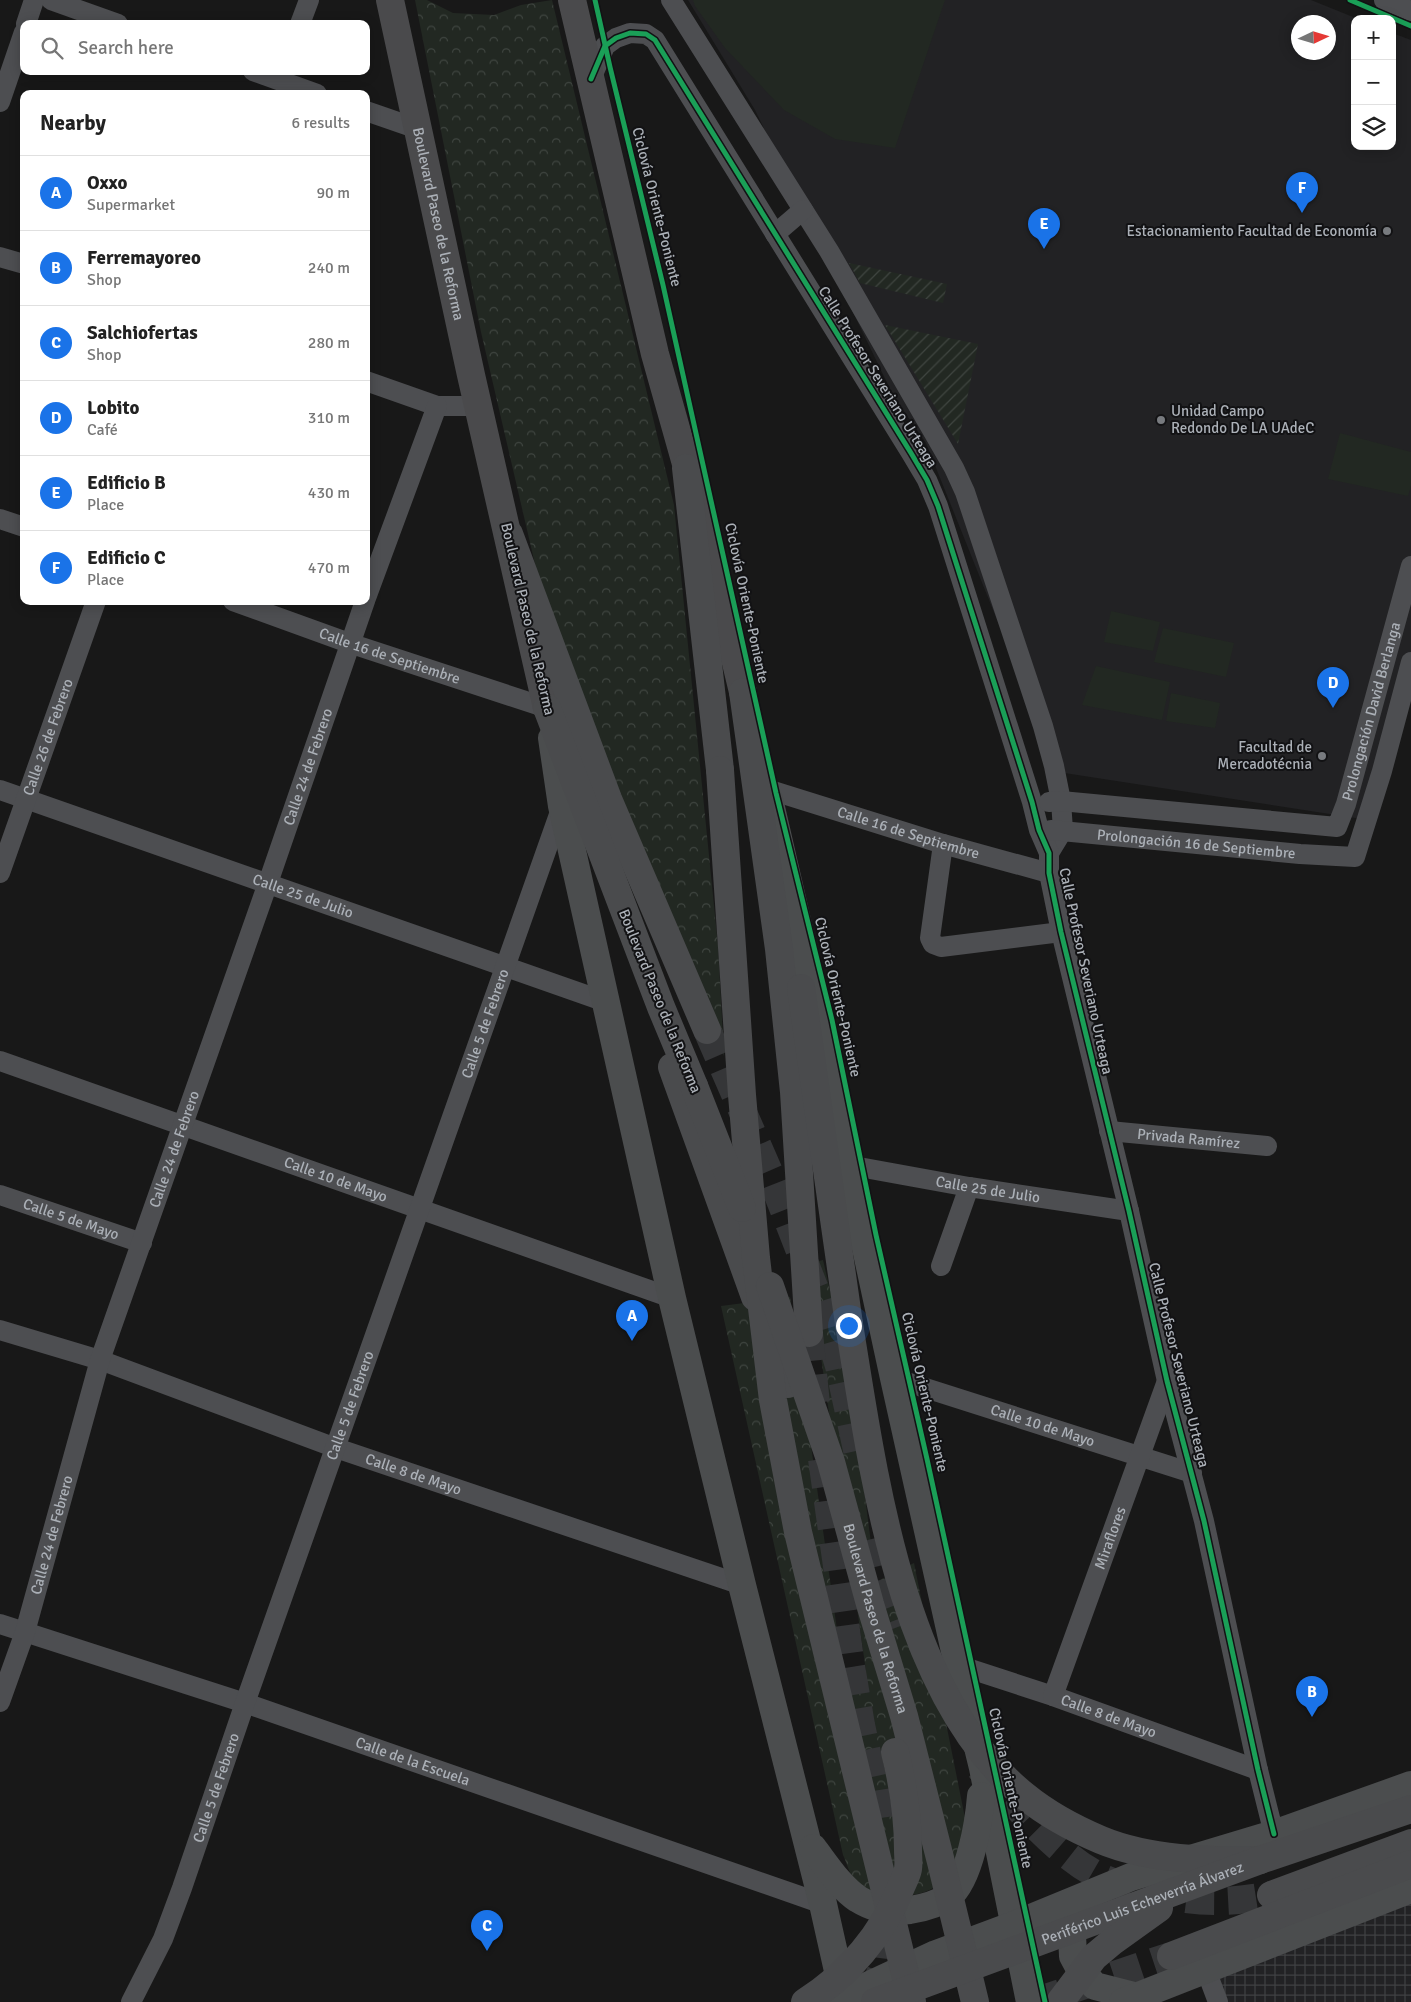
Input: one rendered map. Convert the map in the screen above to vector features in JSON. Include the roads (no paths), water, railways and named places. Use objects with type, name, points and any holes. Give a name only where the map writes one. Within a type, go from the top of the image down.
[{"type":"highway","points":[[686,468],[720,770],[755,1249],[773,1400],[798,1532],[912,2002]]},
{"type":"highway","points":[[509,534],[608,799],[707,1030]]},
{"type":"highway","points":[[743,692],[779,949],[794,1092],[809,1333]]},
{"type":"highway","name":"Boulevard Paseo de la Reforma","points":[[547,708],[661,1007],[727,1166],[832,1462],[870,1604],[904,1716],[975,2002]]},
{"type":"highway","points":[[784,868],[849,1324],[886,1526],[898,1577],[916,1628],[938,1681],[954,1712],[978,1748],[1025,1796],[1064,1822],[1102,1841],[1157,1854],[1203,1860],[1260,1860]]},
{"type":"highway","points":[[661,1007],[668,1057],[833,1507],[872,1656],[905,1800],[908,1869],[896,1902],[872,1940],[852,1963],[819,1993],[805,2002]]},
{"type":"highway","name":"Periférico Luis Echeverría Álvarez","points":[[876,2002],[1260,1860],[1411,1809]]},
{"type":"highway","points":[[1271,1896],[1411,1843]]},
{"type":"highway","points":[[1171,1956],[1411,1864]]},
{"type":"highway","points":[[1060,2002],[1094,1957],[1186,1888]]},
{"type":"main road","name":"Boulevard Paseo de la Reforma","points":[[390,0],[478,406],[509,534],[547,708]]},
{"type":"main road","points":[[572,0],[656,354],[701,517],[767,789],[813,990],[848,1165],[894,1378],[983,1768],[1030,2002]]},
{"type":"main road","points":[[547,708],[562,806],[672,1298],[823,1904],[841,2001],[922,1960],[1014,1926],[1099,1889],[1171,1864],[1274,1834],[1411,1785]]},
{"type":"main road","points":[[807,1841],[839,1880],[858,1899],[878,1908],[897,1911],[922,1909],[949,1895],[957,1886],[970,1856],[979,1820],[983,1768]]},
{"type":"main road","points":[[1099,1889],[1081,1911],[1072,1935],[1073,1956],[1082,1973],[1095,1986],[1131,2000],[1411,1889]]},
{"type":"street","points":[[27,20],[34,0]]},
{"type":"street","points":[[51,0],[107,20]]},
{"type":"street","points":[[302,20],[309,0]]},
{"type":"street","name":"Calle Profesor Severiano Urteaga","points":[[671,0],[829,251],[954,468],[975,522],[1043,726],[1061,801],[1062,830],[1049,853]]},
{"type":"street","points":[[1384,0],[1411,11]]},
{"type":"street","name":"Calle Profesor Severiano Urteaga","points":[[591,79],[605,46],[616,38],[630,33],[646,34],[655,40],[927,480],[938,506],[968,596],[1039,830],[1049,853],[1050,873],[1061,932],[1129,1210],[1167,1381],[1204,1520],[1258,1770],[1274,1834]]},
{"type":"street","points":[[0,102],[20,44]]},
{"type":"street","points":[[262,75],[304,90]]},
{"type":"street","points":[[370,112],[418,129]]},
{"type":"street","points":[[775,234],[802,210]]},
{"type":"street","points":[[0,256],[20,263]]},
{"type":"street","points":[[370,382],[437,406],[478,406]]},
{"type":"street","points":[[370,587],[437,406]]},
{"type":"street","points":[[927,480],[954,468]]},
{"type":"street","points":[[0,518],[20,526]]},
{"type":"street","name":"Prolongación David Berlanga","points":[[1337,827],[1346,804],[1411,566]]},
{"type":"street","name":"Calle 26 de Febrero","points":[[0,873],[95,605]]},
{"type":"street","name":"Calle 16 de Septiembre","points":[[245,605],[349,643],[547,708]]},
{"type":"street","name":"Calle 24 de Febrero","points":[[0,1702],[25,1632],[100,1360],[363,605]]},
{"type":"street","name":"Prolongación David Berlanga","points":[[1355,857],[1382,771],[1411,662]]},
{"type":"street","name":"Calle 16 de Septiembre","points":[[767,789],[943,844],[1050,873]]},
{"type":"street","name":"Calle 25 de Julio","points":[[0,790],[268,883],[504,968],[606,1002]]},
{"type":"street","name":"Prolongación 16 de Septiembre","points":[[1032,802],[1061,801],[1337,827]]},
{"type":"street","name":"Calle 5 de Febrero","points":[[131,2002],[163,1939],[182,1888],[245,1703],[562,806]]},
{"type":"street","name":"Prolongación 16 de Septiembre","points":[[1039,830],[1062,830],[1300,854],[1355,857]]},
{"type":"street","points":[[943,844],[930,938],[933,944],[940,947],[1061,932]]},
{"type":"street","name":"Calle 10 de Mayo","points":[[0,1061],[672,1298]]},
{"type":"street","name":"Privada Ramírez","points":[[1109,1131],[1267,1146]]},
{"type":"street","name":"Calle 25 de Julio","points":[[848,1165],[969,1186],[1129,1210]]},
{"type":"street","points":[[941,1266],[969,1186]]},
{"type":"street","name":"Calle 5 de Mayo","points":[[0,1195],[142,1243]]},
{"type":"street","name":"Calle 8 de Mayo","points":[[0,1330],[100,1360],[336,1448],[742,1585]]},
{"type":"street","name":"Calle 10 de Mayo","points":[[894,1378],[1192,1473]]},
{"type":"street","name":"Miraflores","points":[[1053,1696],[1167,1381]]},
{"type":"street","name":"Calle de la Escuela","points":[[0,1624],[245,1703],[823,1904]]},
{"type":"street","name":"Calle 8 de Mayo","points":[[958,1665],[1053,1696],[1258,1770]]},
{"type":"street","points":[[1206,1970],[1218,2002]]},
{"type":"tunnel","points":[[707,1030],[769,1172],[818,1297],[839,1366],[860,1464]]},
{"type":"tunnel","points":[[809,1333],[816,1404]]},
{"type":"tunnel","points":[[822,1459],[851,1666],[881,1831]]},
{"type":"tunnel","points":[[876,1538],[886,1581],[903,1625]]},
{"type":"tunnel","points":[[980,1768],[1002,1793],[1055,1845],[1076,1862],[1105,1879],[1124,1886],[1196,1900],[1224,1901],[1271,1895]]},
{"type":"tunnel","points":[[870,1998],[882,1969],[888,1923],[887,1911]]},
{"type":"tunnel","points":[[1034,2002],[1171,1956]]},
{"type":"place","name":"Edificio C","points":[[1302,213]]},
{"type":"place","name":"Estacionamiento Facultad de Economía","points":[[1387,231]]},
{"type":"place","name":"Edificio B","points":[[1044,249]]},
{"type":"place","name":"Unidad Campo Redondo De LA UAdeC","points":[[1161,420]]},
{"type":"place","name":"Lobito","points":[[1333,708]]},
{"type":"place","name":"Facultad de Mercadotécnia","points":[[1322,756]]},
{"type":"place","name":"Oxxo","points":[[632,1341]]},
{"type":"place","name":"Ferremayoreo","points":[[1312,1717]]},
{"type":"place","name":"Salchiofertas","points":[[487,1951]]}]
